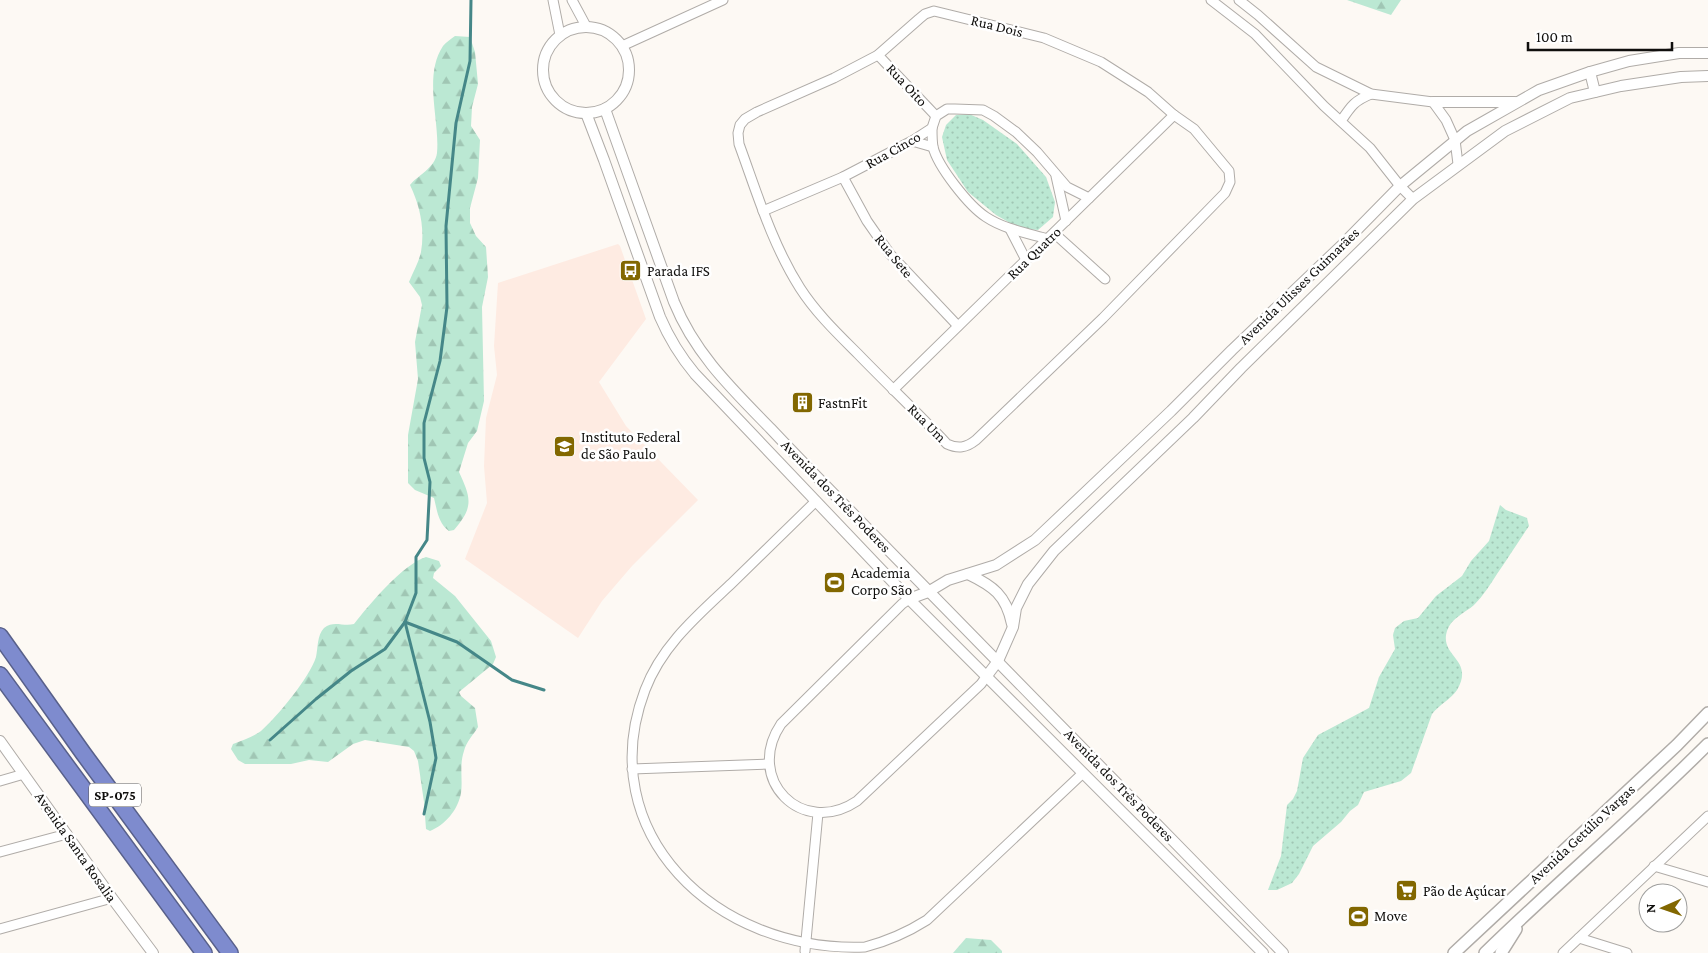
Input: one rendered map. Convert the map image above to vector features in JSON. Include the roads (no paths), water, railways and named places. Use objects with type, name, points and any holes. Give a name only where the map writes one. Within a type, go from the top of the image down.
[{"type":"highway","name":"SP-075","points":[[0,636],[83,753],[230,953]]},
{"type":"highway","name":"SP-075","points":[[0,675],[204,953]]},
{"type":"main road","name":"Avenida Getúlio Vargas","points":[[1446,953],[1458,949],[1677,745],[1708,713]]},
{"type":"main road","name":"Avenida Getúlio Vargas","points":[[1485,953],[1529,910],[1641,809],[1708,744]]},
{"type":"main road","points":[[1501,953],[1529,910]]},
{"type":"street","points":[[554,0],[560,35]]},
{"type":"street","points":[[572,0],[586,26]]},
{"type":"street","points":[[622,46],[723,0]]},
{"type":"street","points":[[1211,0],[1255,34],[1370,148],[1400,186],[1413,198]]},
{"type":"street","points":[[1239,0],[1316,67],[1371,94],[1433,102],[1516,102]]},
{"type":"street","name":"Rua Dois","points":[[740,125],[745,119],[757,112],[834,78],[878,55],[925,14],[934,11],[943,12],[1044,38],[1101,62],[1148,92],[1174,116],[1194,129],[1229,171],[1230,182]]},
{"type":"street","points":[[586,26],[606,32],[613,36],[622,46],[628,60],[628,74],[625,88],[616,100],[605,109],[586,113],[572,111],[560,105],[551,95],[545,83],[542,70],[544,57],[550,45],[560,35],[572,28],[586,26]]},
{"type":"street","name":"Avenida Ulisses Guimarães","points":[[909,599],[928,592],[948,580],[996,565],[1036,540],[1171,412],[1400,186],[1456,140],[1516,102],[1539,90],[1590,72],[1629,61],[1679,53],[1708,53]]},
{"type":"street","name":"Rua Oito","points":[[878,55],[936,116]]},
{"type":"street","points":[[1590,72],[1595,92]]},
{"type":"street","name":"Avenida Ulisses Guimarães","points":[[986,677],[998,661],[1012,627],[1016,608],[1028,584],[1054,551],[1193,418],[1413,198],[1505,131],[1570,98],[1620,86],[1681,76],[1708,76]]},
{"type":"street","points":[[1341,121],[1352,104],[1358,99],[1371,94]]},
{"type":"street","points":[[1433,102],[1446,120],[1456,140],[1458,164]]},
{"type":"street","name":"Avenida dos Três Poderes","points":[[605,109],[674,302],[693,342],[729,386],[928,592],[998,661],[1283,953]]},
{"type":"street","points":[[936,116],[947,109],[983,110],[1016,132],[1037,152],[1066,187],[1089,198]]},
{"type":"street","name":"Avenida dos Três Poderes","points":[[586,113],[660,316],[680,356],[909,599],[1263,953]]},
{"type":"street","name":"Rua Cinco","points":[[763,211],[843,177],[912,141],[932,128],[936,116]]},
{"type":"street","name":"Rua Quatro","points":[[893,390],[1174,116]]},
{"type":"street","name":"Rua Um","points":[[740,125],[738,133],[739,144],[763,211],[783,257],[801,290],[893,390],[947,444],[960,447],[970,444],[1109,312],[1225,193],[1230,182]]},
{"type":"street","points":[[932,128],[933,147],[940,161],[960,193],[986,217],[1010,229],[1051,236],[1105,279]]},
{"type":"street","points":[[912,141],[933,147]]},
{"type":"street","points":[[1055,174],[1066,221]]},
{"type":"street","name":"Rua Sete","points":[[843,177],[867,221],[890,254],[958,326]]},
{"type":"street","points":[[1010,229],[1026,260]]},
{"type":"street","points":[[679,887],[660,861],[645,832],[636,801],[632,769],[633,736],[640,704],[651,674],[679,633],[816,501]]},
{"type":"street","points":[[968,574],[1000,594],[1009,610],[1012,627]]},
{"type":"street","points":[[909,599],[781,724],[770,747],[769,764],[773,780],[782,794],[802,809],[826,814],[843,810],[857,802],[986,677]]},
{"type":"street","name":"Avenida Santa Rosalia","points":[[0,741],[153,953]]},
{"type":"street","points":[[632,769],[769,764]]},
{"type":"street","points":[[818,813],[801,950],[831,952],[865,947],[897,936],[927,920],[1082,773]]},
{"type":"street","points":[[0,781],[24,774]]},
{"type":"street","points":[[1563,953],[1708,816]]},
{"type":"street","points":[[0,852],[67,834]]},
{"type":"street","points":[[1654,866],[1708,882]]},
{"type":"street","points":[[0,929],[112,898]]},
{"type":"street","points":[[1579,938],[1627,953]]},
{"type":"waterway","points":[[270,740],[351,671],[385,649],[405,622],[416,593],[416,557],[427,540],[430,482],[424,458],[424,423],[440,361],[447,307],[446,226],[456,123],[470,61],[471,0]]},
{"type":"waterway","points":[[405,622],[430,722],[436,758],[424,814]]},
{"type":"waterway","points":[[405,622],[457,642],[512,680],[544,690]]},
{"type":"place","name":"Parada IFS","points":[[631,271]]},
{"type":"place","name":"FastnFit","points":[[802,403]]},
{"type":"place","name":"Instituto Federal de São Paulo","points":[[565,446]]},
{"type":"place","name":"Academia Corpo São","points":[[835,582]]},
{"type":"place","name":"Pão de Açúcar","points":[[1407,891]]},
{"type":"place","name":"Move","points":[[1358,916]]}]
